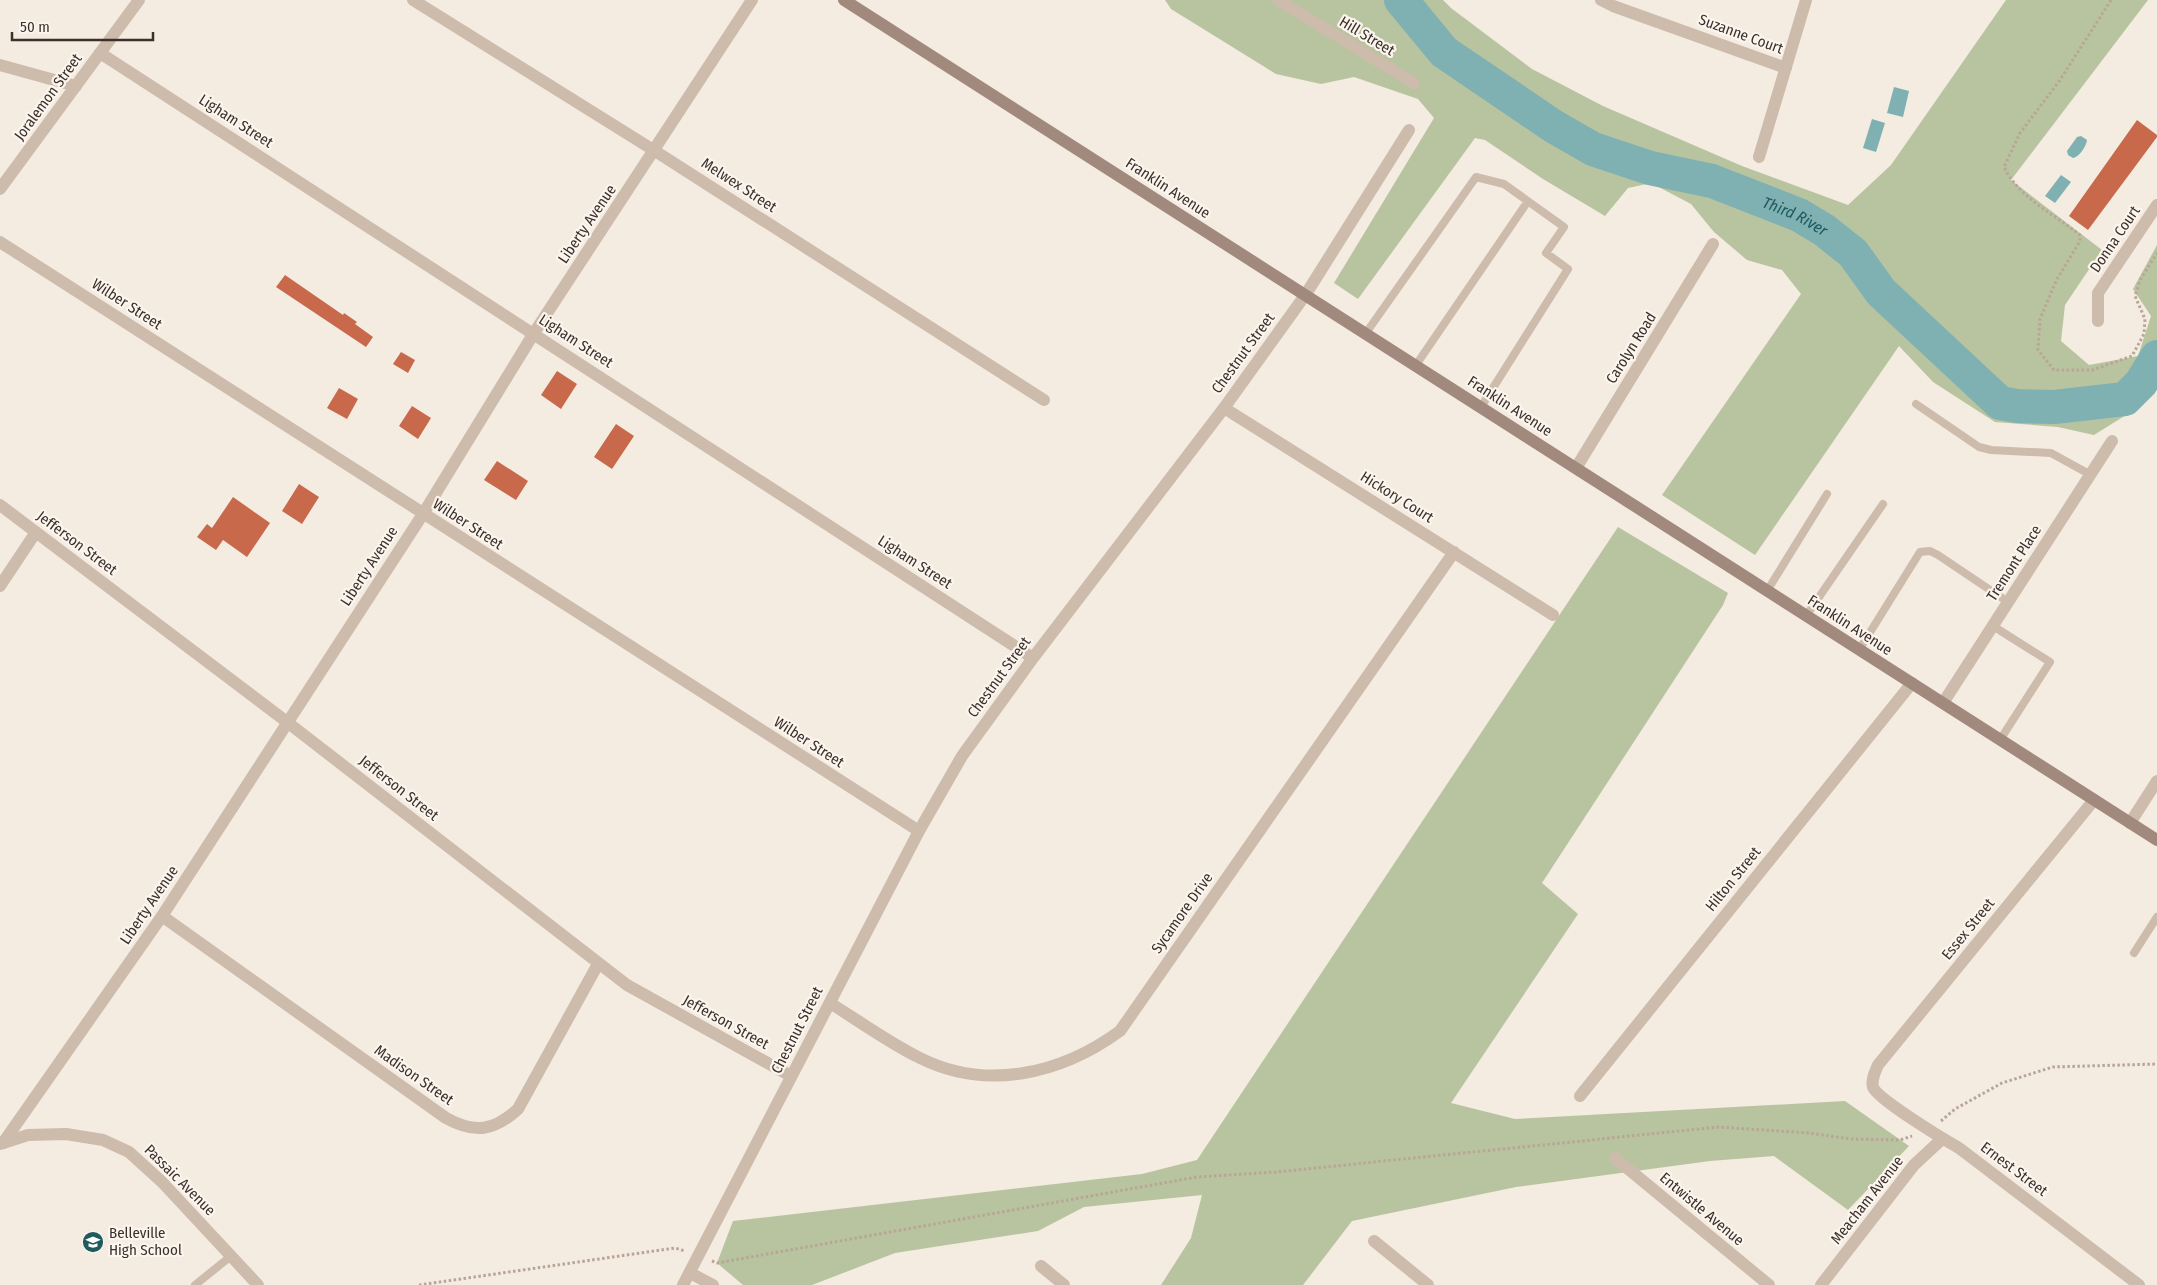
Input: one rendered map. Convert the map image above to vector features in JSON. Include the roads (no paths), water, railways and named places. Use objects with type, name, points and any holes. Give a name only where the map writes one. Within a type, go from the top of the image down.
[{"type":"main road","name":"Franklin Avenue","points":[[844,0],[2157,840]]},
{"type":"street","name":"Joralemon Street","points":[[0,189],[139,0]]},
{"type":"street","name":"Melwex Street","points":[[413,0],[655,150],[1044,400]]},
{"type":"street","name":"Liberty Avenue","points":[[2,1144],[162,916],[423,514],[534,333],[752,0]]},
{"type":"street","name":"Hill Street","points":[[1278,0],[1414,83]]},
{"type":"street","name":"Suzanne Court","points":[[1601,0],[1786,68]]},
{"type":"street","points":[[1759,157],[1806,0]]},
{"type":"street","name":"Ligham Street","points":[[100,53],[1032,658]]},
{"type":"street","points":[[0,65],[76,86]]},
{"type":"street","name":"Chestnut Street","points":[[684,1285],[919,831],[962,756],[1032,658],[1224,408],[1306,294],[1409,130]]},
{"type":"street","name":"Donna Court","points":[[2098,321],[2098,292],[2157,205]]},
{"type":"street","name":"Wilber Street","points":[[0,242],[919,831]]},
{"type":"street","name":"Carolyn Road","points":[[1576,468],[1713,244]]},
{"type":"street","name":"Hickory Court","points":[[1224,408],[1553,615]]},
{"type":"street","name":"Tremont Place","points":[[1943,703],[2112,441]]},
{"type":"street","name":"Jefferson Street","points":[[0,505],[287,722],[627,985],[792,1076]]},
{"type":"street","points":[[0,586],[36,532]]},
{"type":"street","name":"Sycamore Drive","points":[[830,1003],[918,1057],[954,1070],[973,1073],[1012,1074],[1041,1070],[1069,1061],[1120,1031],[1454,552]]},
{"type":"street","name":"Hilton Street","points":[[1580,1096],[1912,683]]},
{"type":"street","points":[[2130,823],[2157,782]]},
{"type":"street","name":"Essex Street","points":[[1872,1080],[1878,1065],[2094,800]]},
{"type":"street","name":"Madison Street","points":[[162,916],[446,1118],[460,1126],[476,1129],[492,1127],[506,1120],[518,1109],[598,964]]},
{"type":"street","name":"Ernest Street","points":[[1872,1080],[1876,1093],[1942,1139],[1959,1148],[2138,1285]]},
{"type":"street","name":"Passaic Avenue","points":[[2,1144],[28,1135],[66,1134],[103,1140],[129,1152],[162,1182],[258,1285]]},
{"type":"street","name":"Meacham Avenue","points":[[1821,1285],[1914,1165],[1942,1139]]},
{"type":"street","name":"Entwistle Avenue","points":[[1615,1158],[1769,1285]]},
{"type":"street","points":[[1374,1241],[1428,1285]]},
{"type":"street","points":[[1042,1266],[1064,1285]]},
{"type":"street","points":[[690,1273],[713,1285]]},
{"type":"lane","points":[[1366,333],[1476,177],[1504,184],[1564,227],[1546,254],[1568,269],[1481,407]]},
{"type":"lane","points":[[1416,365],[1528,201]]},
{"type":"lane","points":[[1916,404],[1979,447],[1991,450],[2051,453],[2090,475]]},
{"type":"lane","points":[[1767,590],[1827,494]]},
{"type":"lane","points":[[1806,616],[1883,504]]},
{"type":"lane","points":[[1859,650],[1920,552],[1930,551],[1938,555],[2008,602]]},
{"type":"lane","points":[[1993,626],[2050,662],[2000,740]]},
{"type":"lane","points":[[2134,953],[2157,917]]},
{"type":"lane","points":[[195,1285],[231,1256]]},
{"type":"water","points":[[1894,87],[1909,91],[1903,117],[1887,113]]},
{"type":"water","points":[[1872,119],[1885,123],[1876,152],[1863,148]]},
{"type":"water","points":[[2081,136],[2087,140],[2084,149],[2073,158],[2068,155],[2067,151],[2077,137]]},
{"type":"water","points":[[2061,175],[2071,182],[2055,203],[2045,196]]},
{"type":"waterway","name":"Third River","points":[[1401,0],[1444,52],[1553,126],[1593,149],[1650,168],[1712,181],[1799,215],[1824,230],[1853,253],[1881,292],[2000,403],[2017,406],[2054,407],[2125,399],[2141,383],[2157,357]]},
{"type":"place","name":"Belleville High School","points":[[93,1242]]}]
